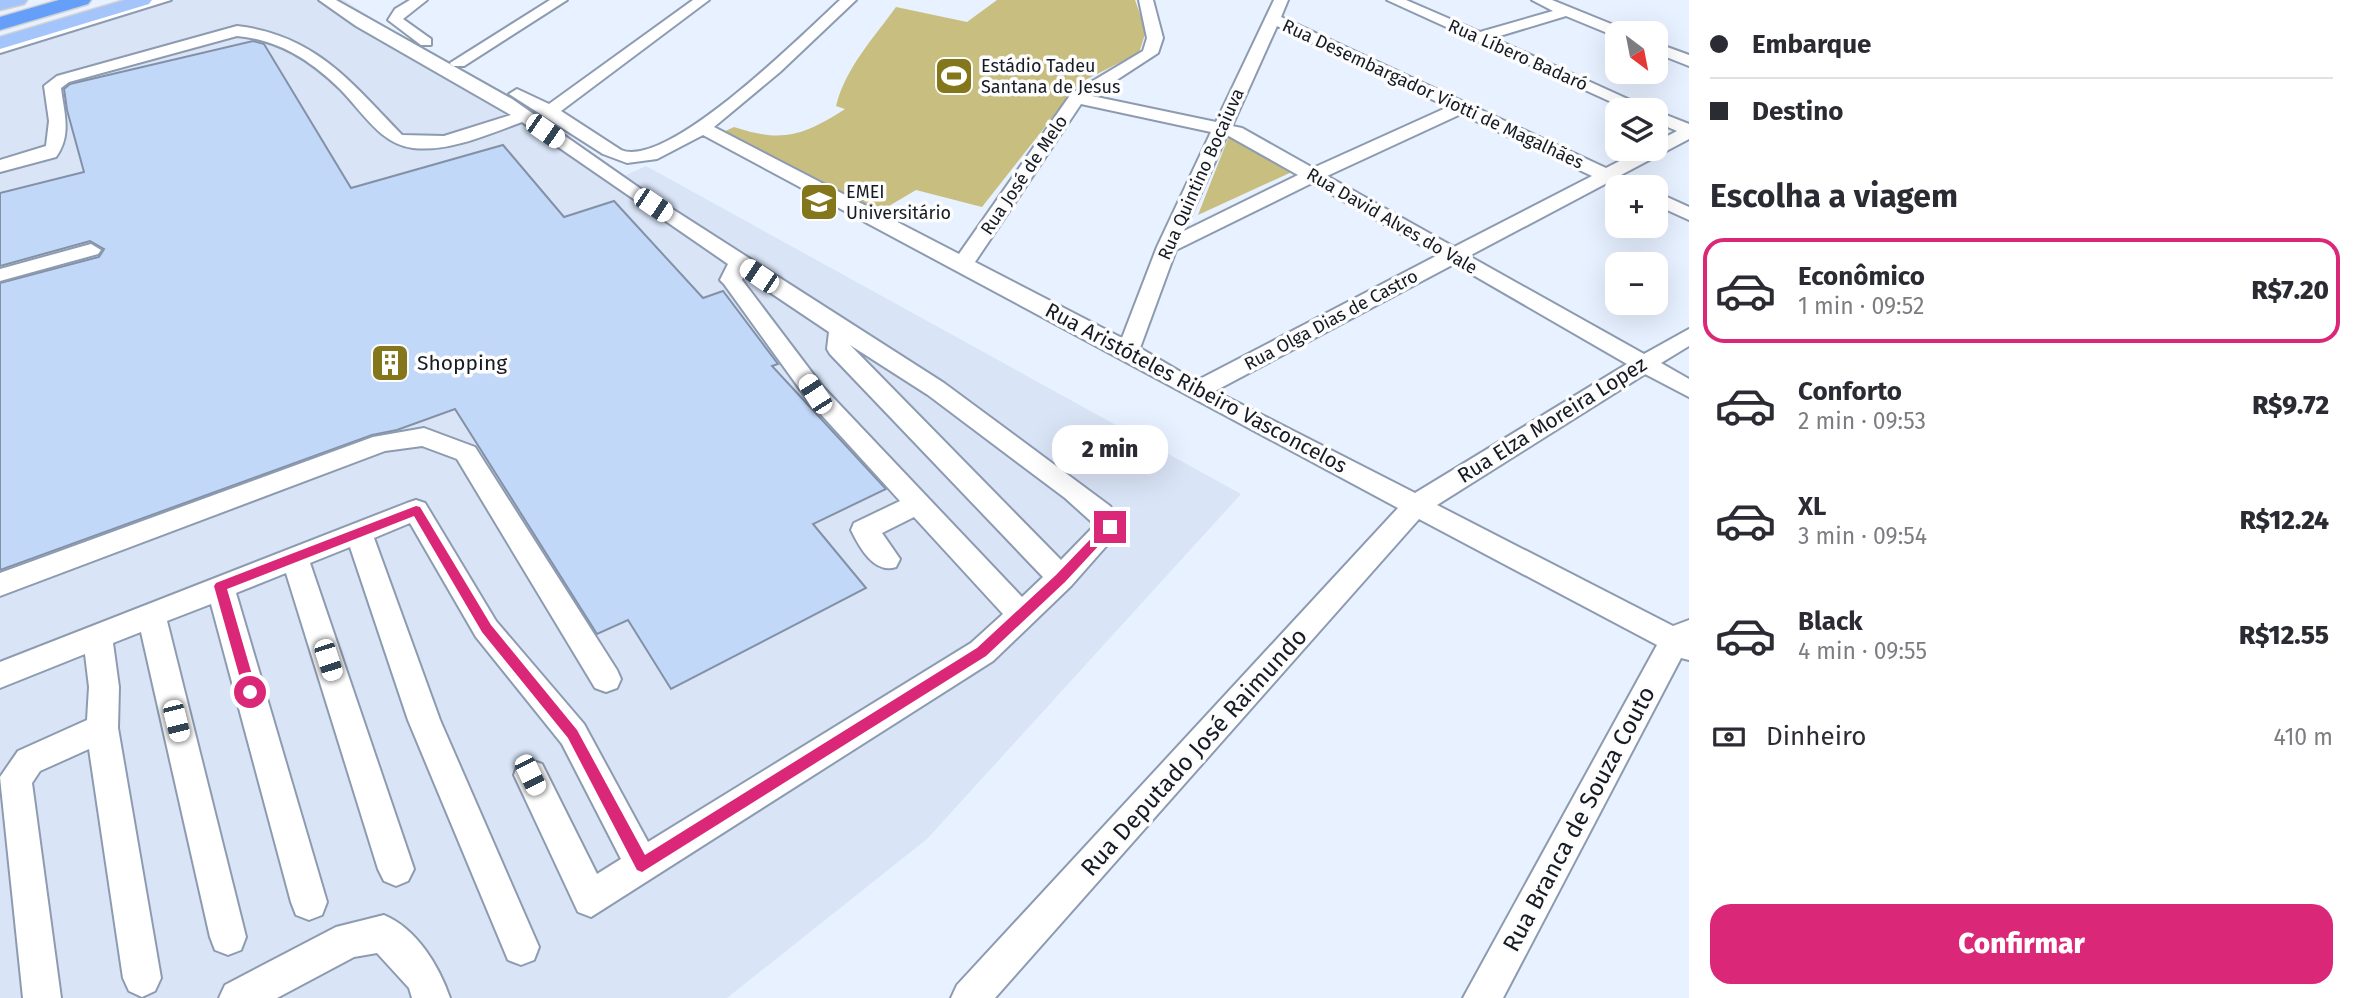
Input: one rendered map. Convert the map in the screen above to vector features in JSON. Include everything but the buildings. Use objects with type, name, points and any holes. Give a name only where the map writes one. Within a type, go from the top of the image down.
[{"type":"highway","points":[[0,14],[48,0]]},
{"type":"highway","points":[[0,24],[81,0]]},
{"type":"main road","points":[[0,5],[18,0]]},
{"type":"main road","points":[[0,45],[143,0]]},
{"type":"street","points":[[0,35],[122,0]]},
{"type":"street","points":[[0,45],[164,0]]},
{"type":"street","points":[[326,0],[360,23],[524,116],[739,263],[936,389],[1101,513],[1110,527],[1061,578],[982,652],[591,899],[530,775]]},
{"type":"street","points":[[420,0],[395,16],[398,24],[458,63],[551,111],[615,155],[646,158],[663,152],[703,128],[847,2]]},
{"type":"street","points":[[458,63],[560,0]]},
{"type":"street","points":[[551,111],[702,0]]},
{"type":"street","points":[[825,0],[847,2]]},
{"type":"street","name":"Rua José de Melo","points":[[963,264],[1077,98],[1150,53],[1155,38],[1146,0]]},
{"type":"street","name":"Rua Quintino Bocaiuva","points":[[1128,351],[1167,247],[1220,127],[1281,0]]},
{"type":"street","name":"Rua Líbero Badaró","points":[[1394,0],[1616,98]]},
{"type":"street","points":[[1539,0],[1605,27]]},
{"type":"street","points":[[1478,38],[1567,11]]},
{"type":"street","name":"Rua Desembargador Viotti de Magalhães","points":[[1274,19],[1605,175]]},
{"type":"street","points":[[0,166],[50,153],[55,148],[58,139],[52,86],[63,79],[237,31],[256,31],[315,56],[396,139],[411,144],[432,143],[524,116]]},
{"type":"street","points":[[1668,44],[1679,41]]},
{"type":"street","points":[[1668,52],[1689,61]]},
{"type":"street","name":"Rua David Alves do Vale","points":[[1077,98],[1236,132],[1452,257],[1689,389]]},
{"type":"street","points":[[1167,247],[1313,175],[1460,108]]},
{"type":"street","points":[[1668,121],[1689,131]]},
{"type":"street","name":"Rua Aristóteles Ribeiro Vasconcelos","points":[[703,128],[1128,351],[1196,391],[1684,639]]},
{"type":"street","name":"Rua Olga Dias de Castro","points":[[1609,175],[1689,131]]},
{"type":"street","name":"Rua Olga Dias de Castro","points":[[1196,391],[1605,177]]},
{"type":"street","points":[[1668,204],[1689,214]]},
{"type":"street","points":[[0,275],[91,250]]},
{"type":"street","points":[[739,263],[731,280],[815,394],[1021,615]]},
{"type":"street","points":[[841,330],[838,349],[1061,578]]},
{"type":"street","name":"Rua Elza Moreira Lopez","points":[[1416,505],[1689,336]]},
{"type":"street","points":[[0,585],[382,443],[424,437],[466,453],[606,679]]},
{"type":"street","points":[[886,559],[864,530],[917,504]]},
{"type":"street","name":"Rua Deputado José Raimundo","points":[[970,998],[1416,505]]},
{"type":"street","points":[[0,675],[294,556],[359,534],[416,510],[486,629],[573,734],[642,865]]},
{"type":"street","points":[[359,534],[424,720],[520,947]]},
{"type":"street","points":[[294,556],[396,869]]},
{"type":"street","points":[[220,586],[309,902]]},
{"type":"street","points":[[151,613],[228,937]]},
{"type":"street","points":[[97,635],[104,687],[102,728],[142,978]]},
{"type":"street","name":"Rua Branca de Souza Couto","points":[[1482,998],[1684,639]]},
{"type":"street","points":[[43,998],[15,780],[29,761],[102,728]]},
{"type":"street","points":[[238,998],[349,940],[384,933],[424,977],[431,998]]},
{"type":"shaded area","points":[[169,0],[344,0],[620,178],[646,166],[1241,494],[927,839],[727,998],[0,998],[0,51]]},
{"type":"shaded area","points":[[997,0],[1135,0],[1146,31],[1139,53],[1087,79],[1074,90],[982,207],[916,190],[877,213],[721,133],[734,127],[766,135],[792,134],[817,125],[845,109],[836,106],[846,79],[896,7],[967,22]]},
{"type":"shaded area","points":[[1229,136],[1294,171],[1198,215]]},
{"type":"place","name":"Estádio Tadeu Santana de Jesus","points":[[954,76]]},
{"type":"place","name":"EMEI Universitário","points":[[819,202]]},
{"type":"place","name":"Shopping","points":[[390,363]]},
{"type":"route","points":[[250,692],[220,586],[416,510],[486,629],[573,734],[642,865],[982,652],[1061,578],[1110,527]]}]
